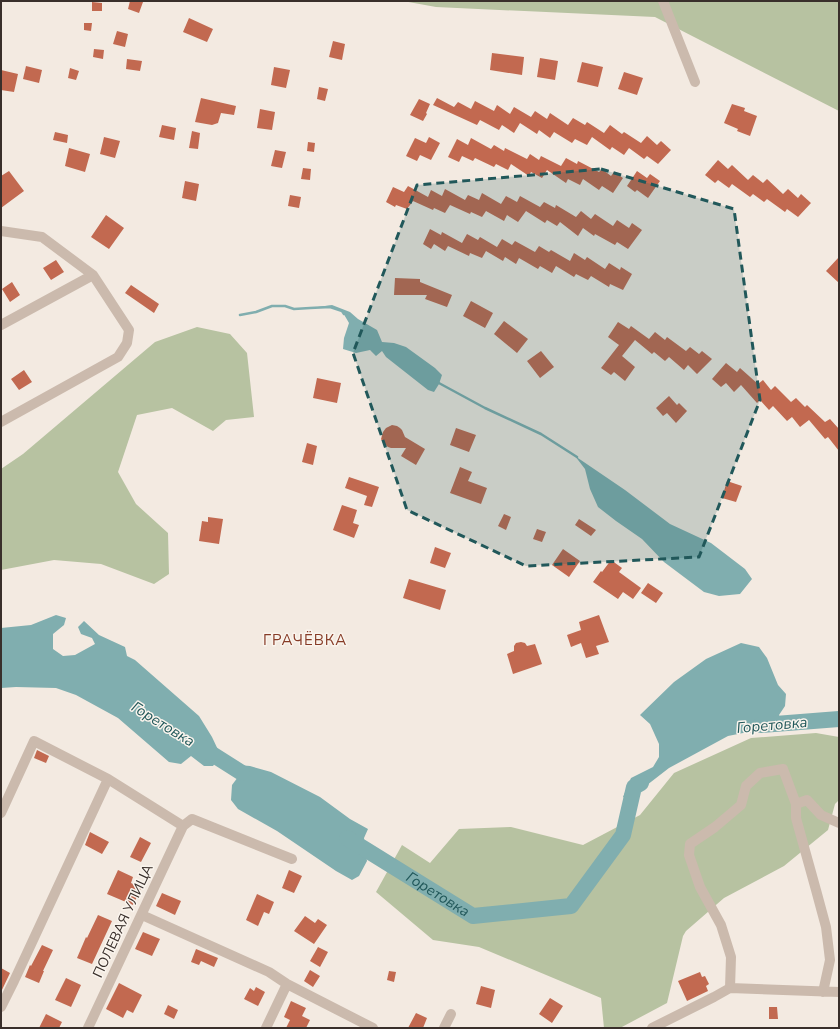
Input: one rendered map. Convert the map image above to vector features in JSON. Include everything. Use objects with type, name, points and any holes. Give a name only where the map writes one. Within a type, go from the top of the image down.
[{"type":"street","points":[[663,1],[695,82]]},
{"type":"street","points":[[1,231],[42,237],[93,275],[129,330],[127,343],[118,357],[1,422]]},
{"type":"street","points":[[1,325],[93,275]]},
{"type":"street","points":[[1,813],[34,741],[108,779],[183,826],[192,818],[292,859]]},
{"type":"street","points":[[730,988],[731,957],[721,925],[700,887],[689,855],[690,844],[741,805],[746,786],[760,773],[783,769],[796,804],[796,818],[827,934],[830,960],[823,992]]},
{"type":"street","points":[[1,1007],[108,779]]},
{"type":"street","points":[[796,804],[807,800],[821,815],[839,823]]},
{"type":"street","name":"ПОЛЕВАЯ УЛИЦА","points":[[88,1028],[183,826]]},
{"type":"street","points":[[142,915],[269,972],[287,984],[373,1028]]},
{"type":"street","points":[[266,1028],[287,984]]},
{"type":"street","points":[[652,1028],[730,988],[839,992]]},
{"type":"street","points":[[444,1028],[451,1014]]},
{"type":"highlighted area","points":[[601,169],[734,209],[760,400],[699,557],[526,566],[407,510],[353,353],[417,185]]},
{"type":"green space","points":[[403,1],[839,1],[839,111],[655,17],[436,7]]},
{"type":"green space","points":[[197,327],[230,334],[247,353],[254,417],[226,420],[213,431],[172,408],[137,415],[118,472],[136,504],[168,533],[169,574],[154,584],[101,564],[54,560],[1,570],[1,469],[23,454],[155,342]]},
{"type":"green space","points":[[816,733],[839,737],[839,800],[835,804],[828,830],[784,866],[724,898],[686,931],[683,936],[667,1003],[620,1028],[604,1028],[601,998],[479,947],[433,940],[376,892],[402,845],[430,863],[459,829],[511,827],[583,845],[640,815],[674,773],[751,738]]},
{"type":"water","points":[[332,305],[350,312],[358,319],[377,330],[382,342],[394,343],[406,347],[435,368],[442,375],[434,392],[428,390],[386,357],[382,351],[376,356],[370,350],[356,353],[343,349],[344,338],[349,323],[342,311],[330,307],[311,308]]},
{"type":"water","points":[[575,456],[625,490],[670,524],[711,543],[745,569],[752,579],[740,594],[719,596],[704,592],[664,562],[642,539],[598,507],[590,489],[585,469]]},
{"type":"water","points":[[56,615],[66,618],[64,625],[53,634],[53,649],[63,656],[75,655],[95,644],[92,638],[81,634],[78,627],[84,621],[99,635],[125,647],[127,656],[135,660],[199,716],[212,737],[220,754],[213,766],[204,766],[191,756],[181,764],[169,762],[118,718],[76,695],[56,688],[1,688],[1,628],[31,625]]},
{"type":"water","points":[[741,643],[759,647],[767,658],[778,685],[786,694],[785,706],[779,715],[784,730],[743,733],[728,736],[669,768],[638,792],[631,800],[623,797],[631,778],[653,767],[659,757],[659,744],[650,724],[640,715],[674,682],[706,659]]},
{"type":"water","points":[[228,758],[238,765],[250,766],[271,772],[320,797],[350,819],[368,829],[364,838],[367,861],[359,876],[352,880],[336,871],[277,831],[238,809],[231,800],[232,785],[238,777],[234,772],[226,771],[222,767],[224,761]]},
{"type":"building","points":[[130,1],[143,2],[139,13],[128,9]]},
{"type":"building","points":[[92,2],[102,3],[102,11],[92,11]]},
{"type":"building","points":[[189,18],[213,29],[207,42],[183,32]]},
{"type":"building","points":[[84,23],[92,23],[91,31],[84,30]]},
{"type":"building","points":[[117,31],[128,34],[125,47],[113,44]]},
{"type":"building","points":[[333,41],[345,44],[342,60],[329,57]]},
{"type":"building","points":[[94,49],[104,50],[103,59],[93,57]]},
{"type":"building","points":[[492,53],[524,57],[522,75],[490,70]]},
{"type":"building","points":[[540,58],[558,61],[555,80],[537,77]]},
{"type":"building","points":[[127,59],[142,61],[140,71],[126,69]]},
{"type":"building","points":[[582,62],[603,67],[598,87],[577,82]]},
{"type":"building","points":[[26,66],[42,70],[39,83],[23,79]]},
{"type":"building","points":[[274,67],[290,70],[286,88],[271,85]]},
{"type":"building","points":[[70,68],[79,71],[76,80],[68,78]]},
{"type":"building","points":[[1,70],[18,74],[14,92],[1,90]]},
{"type":"building","points":[[624,72],[643,78],[637,95],[618,89]]},
{"type":"building","points":[[319,87],[328,89],[325,101],[317,99]]},
{"type":"building","points":[[201,98],[236,106],[234,115],[221,113],[218,123],[212,125],[195,122]]},
{"type":"building","points":[[437,98],[454,107],[458,102],[471,109],[475,101],[494,111],[497,105],[510,114],[514,107],[531,117],[535,111],[547,119],[550,113],[568,125],[573,118],[585,125],[587,122],[604,133],[610,125],[622,134],[624,132],[641,143],[647,136],[657,145],[661,141],[671,150],[658,164],[647,156],[644,159],[629,148],[624,155],[612,147],[610,150],[592,137],[587,145],[575,139],[572,143],[554,132],[550,138],[539,130],[537,134],[520,123],[514,133],[502,125],[499,130],[480,120],[477,125],[433,105]]},
{"type":"building","points":[[419,99],[430,104],[423,121],[410,115]]},
{"type":"building","points":[[732,104],[745,108],[744,111],[757,116],[750,136],[737,131],[738,129],[724,123]]},
{"type":"building","points":[[260,109],[275,112],[272,130],[257,128]]},
{"type":"building","points":[[162,125],[176,128],[174,140],[159,137]]},
{"type":"building","points":[[192,131],[200,133],[198,149],[189,148]]},
{"type":"building","points":[[55,132],[68,135],[67,143],[53,140]]},
{"type":"building","points":[[104,137],[120,141],[115,158],[100,154]]},
{"type":"building","points":[[429,137],[440,143],[431,160],[420,155],[417,161],[406,156],[415,138],[426,143]]},
{"type":"building","points":[[471,138],[491,149],[494,145],[504,151],[505,148],[527,159],[530,154],[539,160],[541,156],[561,166],[566,158],[577,164],[578,161],[599,172],[602,169],[611,176],[614,172],[623,178],[613,193],[602,186],[599,190],[583,179],[580,185],[568,179],[566,183],[547,170],[542,178],[531,172],[529,176],[511,164],[508,170],[496,164],[494,167],[475,158],[473,161],[462,156],[459,162],[448,157],[457,139],[468,145]]},
{"type":"building","points":[[308,142],[315,143],[314,152],[307,151]]},
{"type":"building","points":[[69,148],[90,154],[85,172],[65,166]]},
{"type":"building","points":[[275,150],[286,152],[282,168],[271,166]]},
{"type":"building","points":[[718,160],[728,169],[732,165],[748,180],[753,175],[763,183],[767,179],[783,194],[788,189],[798,198],[801,194],[811,203],[798,217],[787,209],[785,212],[767,199],[764,202],[753,194],[750,197],[732,184],[729,188],[718,180],[715,183],[705,175]]},
{"type":"building","points":[[303,168],[311,169],[310,180],[301,179]]},
{"type":"building","points":[[9,171],[24,191],[1,208],[1,176]]},
{"type":"building","points":[[637,171],[647,178],[650,174],[660,181],[648,198],[637,190],[635,192],[627,186]]},
{"type":"building","points":[[185,181],[199,184],[196,201],[182,198]]},
{"type":"building","points":[[408,186],[428,197],[431,190],[442,196],[445,189],[465,200],[468,195],[479,200],[482,193],[501,204],[506,196],[517,202],[520,196],[540,207],[544,202],[555,208],[556,205],[576,217],[581,211],[591,219],[595,214],[613,226],[617,220],[629,228],[632,223],[642,230],[628,249],[617,242],[615,245],[595,234],[594,236],[583,228],[578,236],[560,222],[557,226],[547,220],[545,223],[526,211],[518,222],[507,215],[504,221],[486,211],[482,217],[471,212],[470,214],[450,205],[445,213],[434,208],[433,210],[413,201],[407,209],[396,205],[395,207],[386,202],[393,187],[404,192]]},
{"type":"building","points":[[290,195],[301,197],[299,208],[288,206]]},
{"type":"building","points":[[106,215],[124,228],[109,249],[91,237]]},
{"type":"building","points":[[430,229],[441,235],[442,232],[462,243],[467,234],[478,240],[480,237],[497,247],[502,239],[512,245],[515,241],[535,252],[539,246],[549,252],[551,250],[570,261],[574,253],[585,260],[587,257],[605,269],[609,263],[620,270],[621,267],[632,274],[623,290],[610,284],[609,287],[591,276],[588,280],[576,274],[574,277],[556,266],[552,273],[540,266],[538,269],[519,258],[516,264],[505,257],[503,261],[486,251],[482,258],[470,253],[469,256],[448,246],[445,251],[434,244],[431,249],[423,244]]},
{"type":"building","points":[[839,257],[839,283],[826,271]]},
{"type":"building","points":[[56,260],[64,272],[51,280],[43,268]]},
{"type":"building","points":[[395,278],[420,279],[420,282],[452,295],[447,307],[425,299],[427,295],[394,295]]},
{"type":"building","points":[[12,282],[20,295],[10,302],[2,289]]},
{"type":"building","points":[[131,285],[159,304],[154,313],[125,293]]},
{"type":"building","points":[[471,301],[493,313],[485,328],[463,316]]},
{"type":"building","points":[[504,321],[528,339],[517,353],[494,334]]},
{"type":"building","points":[[618,322],[629,329],[631,326],[649,339],[655,332],[665,340],[667,337],[686,351],[690,347],[699,354],[702,351],[712,359],[697,374],[688,365],[684,370],[669,357],[665,361],[654,352],[652,354],[635,340],[622,356],[635,367],[625,381],[614,372],[611,375],[601,368],[619,345],[608,337]]},
{"type":"building","points":[[541,351],[554,367],[540,378],[527,361]]},
{"type":"building","points":[[726,363],[737,372],[740,368],[758,384],[763,380],[771,390],[775,386],[791,402],[796,398],[805,407],[807,405],[825,422],[830,419],[839,429],[839,451],[828,437],[825,439],[809,420],[800,427],[792,417],[787,421],[773,406],[769,410],[760,400],[757,403],[741,385],[734,392],[726,383],[721,387],[712,379]]},
{"type":"building","points":[[24,370],[32,382],[19,390],[11,379]]},
{"type":"building","points":[[317,378],[341,383],[337,403],[313,398]]},
{"type":"building","points":[[669,396],[677,405],[679,403],[687,411],[676,423],[667,413],[663,416],[656,408]]},
{"type":"building","points":[[392,425],[400,428],[405,437],[425,449],[416,465],[401,456],[406,448],[391,448],[383,443],[381,439],[383,432],[386,428]]},
{"type":"building","points":[[456,428],[476,435],[469,452],[450,445]]},
{"type":"building","points":[[307,443],[317,446],[313,465],[302,462]]},
{"type":"building","points":[[460,467],[472,472],[468,481],[487,488],[481,504],[450,493]]},
{"type":"building","points":[[349,477],[379,487],[372,507],[364,505],[367,496],[345,488]]},
{"type":"building","points":[[727,481],[742,486],[736,502],[722,498]]},
{"type":"building","points":[[342,505],[357,510],[353,523],[359,525],[354,538],[333,530]]},
{"type":"building","points":[[504,514],[511,517],[506,530],[498,526]]},
{"type":"building","points":[[208,517],[223,519],[219,544],[199,541],[202,521],[208,522]]},
{"type":"building","points":[[579,519],[596,530],[591,536],[575,525]]},
{"type":"building","points":[[537,529],[546,532],[542,542],[533,539]]},
{"type":"building","points":[[435,547],[451,553],[445,568],[430,563]]},
{"type":"building","points":[[563,549],[580,561],[569,577],[552,565]]},
{"type":"building","points":[[611,560],[622,568],[619,572],[641,588],[633,599],[623,592],[618,599],[593,582]]},
{"type":"building","points":[[409,579],[446,590],[440,610],[403,598]]},
{"type":"building","points":[[648,583],[663,593],[656,603],[641,593]]},
{"type":"building","points":[[599,615],[609,642],[596,646],[599,654],[586,658],[581,643],[571,647],[567,635],[581,630],[579,622]]},
{"type":"building","points":[[516,643],[525,643],[527,646],[535,644],[542,664],[513,674],[507,654],[514,651],[514,646]]},
{"type":"building","points":[[37,750],[49,756],[46,763],[34,758]]},
{"type":"building","points":[[90,832],[109,842],[102,854],[85,845]]},
{"type":"building","points":[[140,837],[151,843],[141,862],[130,857]]},
{"type":"building","points":[[118,870],[133,877],[131,883],[141,888],[133,905],[107,894]]},
{"type":"building","points":[[289,870],[302,876],[294,893],[282,888]]},
{"type":"building","points":[[162,893],[181,901],[175,915],[156,906]]},
{"type":"building","points":[[257,894],[274,902],[269,914],[264,912],[258,926],[246,920]]},
{"type":"building","points":[[98,915],[112,921],[92,964],[77,958]]},
{"type":"building","points":[[305,916],[315,923],[318,919],[327,925],[314,944],[294,931]]},
{"type":"building","points":[[143,932],[160,939],[152,956],[135,949]]},
{"type":"building","points":[[42,945],[53,950],[39,983],[25,977],[30,965],[31,966]]},
{"type":"building","points":[[318,947],[328,952],[320,967],[310,961]]},
{"type":"building","points":[[196,949],[218,958],[214,967],[201,961],[199,965],[191,962]]},
{"type":"building","points":[[1,968],[10,973],[1,992]]},
{"type":"building","points":[[310,970],[320,976],[313,987],[304,981]]},
{"type":"building","points":[[389,971],[396,972],[394,982],[387,980]]},
{"type":"building","points":[[700,972],[702,977],[705,976],[709,984],[706,986],[708,991],[687,1001],[678,981]]},
{"type":"building","points":[[66,978],[81,985],[71,1007],[55,1000]]},
{"type":"building","points":[[119,983],[142,995],[133,1013],[127,1010],[123,1018],[106,1009]]},
{"type":"building","points":[[481,986],[495,990],[491,1008],[476,1004]]},
{"type":"building","points":[[256,987],[265,992],[258,1006],[244,999],[250,988],[254,991]]},
{"type":"building","points":[[550,998],[563,1006],[552,1023],[539,1014]]},
{"type":"building","points":[[291,1001],[306,1008],[302,1016],[310,1020],[306,1028],[286,1028],[290,1020],[284,1017]]},
{"type":"building","points":[[168,1005],[178,1010],[174,1019],[164,1014]]},
{"type":"building","points":[[769,1007],[777,1007],[778,1019],[769,1019]]},
{"type":"building","points":[[416,1013],[427,1018],[423,1028],[408,1028]]},
{"type":"building","points":[[46,1014],[62,1022],[59,1028],[39,1028]]},
{"type":"waterway","points":[[240,315],[256,312],[272,306],[285,306],[294,309],[330,307],[342,311],[344,314]]},
{"type":"waterway","points":[[437,382],[485,408],[541,434],[577,457]]},
{"type":"waterway","name":"Горетовка","points":[[761,725],[839,719]]},
{"type":"waterway","name":"Горетовка","points":[[201,747],[242,773]]},
{"type":"waterway","name":"Горетовка","points":[[347,838],[473,916],[571,906],[623,835],[634,787],[641,783]]},
{"type":"district","name":"ГРАЧЁВКА","points":[[305,640]]}]
